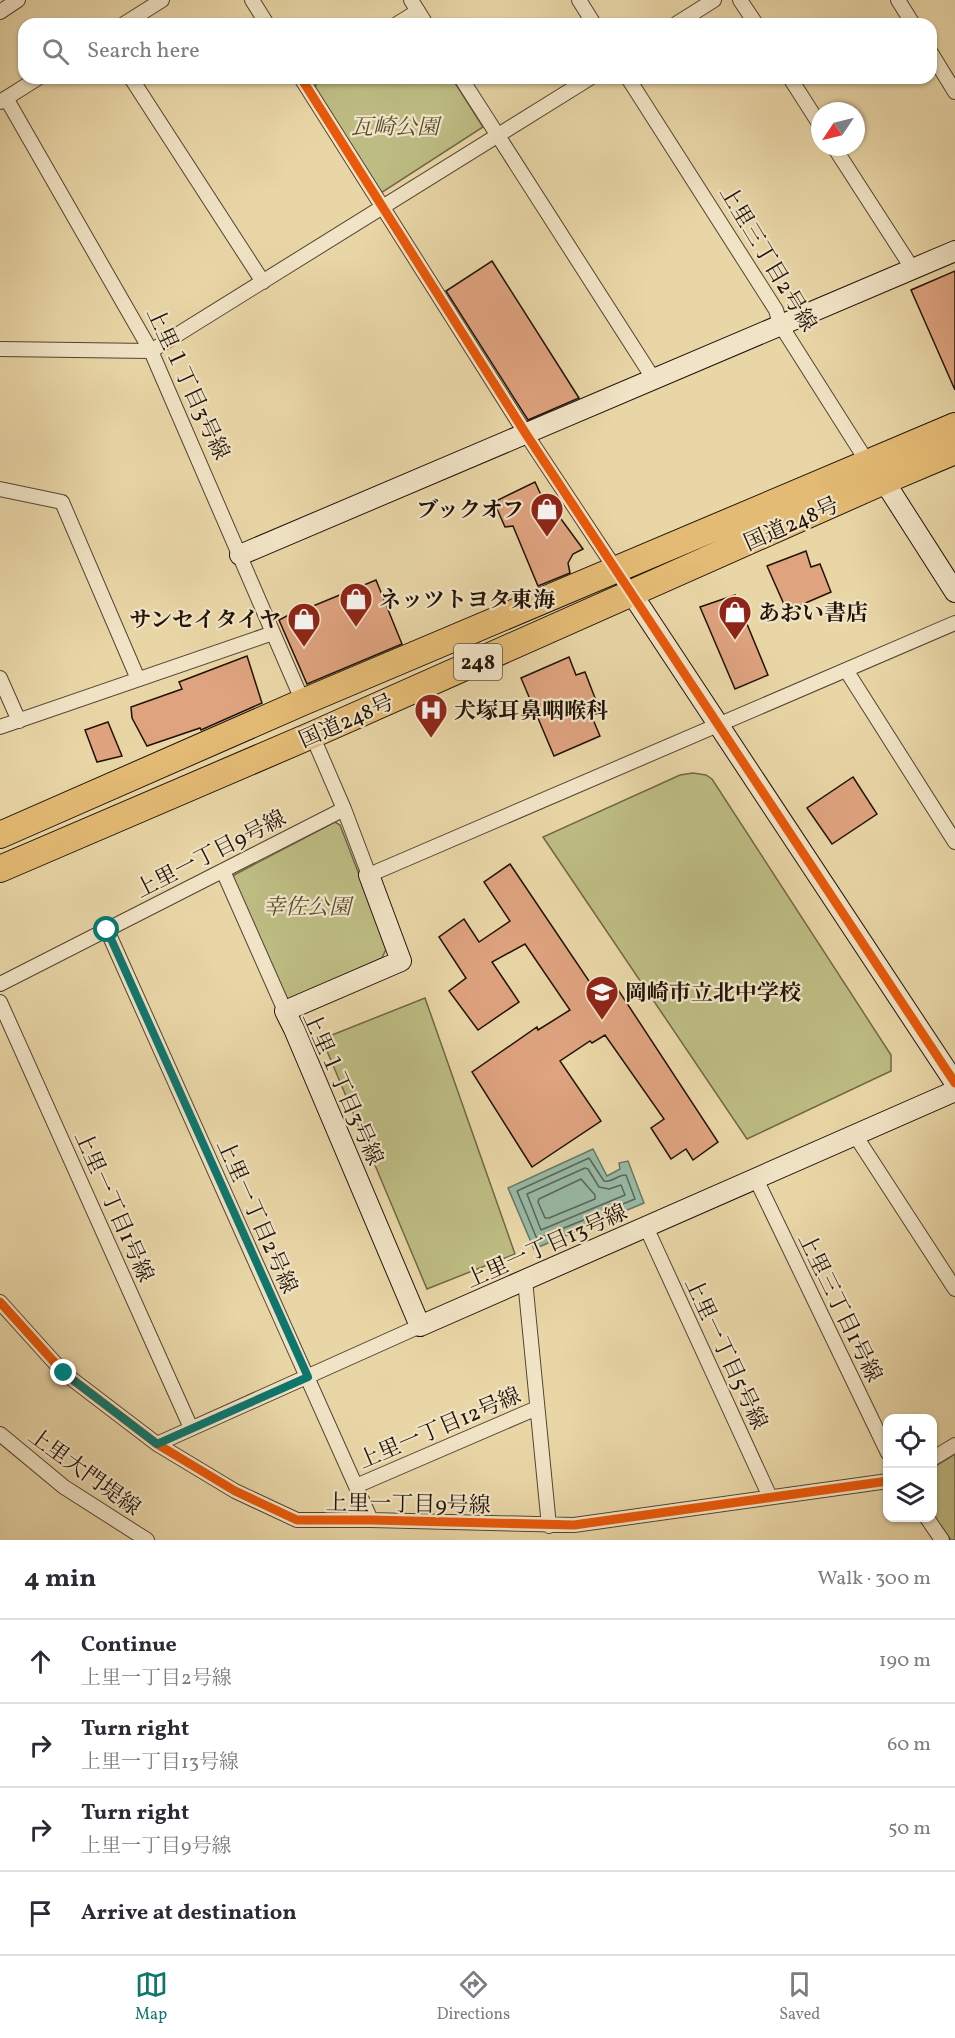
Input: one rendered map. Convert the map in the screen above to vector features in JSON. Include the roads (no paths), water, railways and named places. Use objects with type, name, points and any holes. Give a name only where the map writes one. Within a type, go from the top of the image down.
[{"type":"highway","name":"国道248号","points":[[0,868],[312,735],[632,594],[876,472],[955,426]]},
{"type":"highway","name":"国道248号","points":[[0,835],[303,702],[615,571],[876,472],[955,451]]},
{"type":"street","points":[[0,12],[18,0]]},
{"type":"street","points":[[134,18],[162,0]]},
{"type":"street","points":[[252,0],[263,18]]},
{"type":"street","points":[[579,0],[590,18]]},
{"type":"street","points":[[685,18],[714,0]]},
{"type":"street","points":[[740,0],[752,18]]},
{"type":"street","points":[[898,0],[909,18]]},
{"type":"street","points":[[402,18],[414,5],[422,18]]},
{"type":"street","points":[[937,63],[955,92]]},
{"type":"street","points":[[3,100],[28,84]]},
{"type":"street","points":[[135,84],[263,282]]},
{"type":"street","points":[[308,84],[382,207],[526,434],[955,1083]]},
{"type":"street","points":[[465,84],[653,378]]},
{"type":"street","points":[[0,349],[151,351],[580,84]]},
{"type":"street","name":"上里三丁目2号線","points":[[632,84],[770,300],[780,324],[955,592]]},
{"type":"street","points":[[794,84],[811,111]]},
{"type":"street","name":"上里１丁目3号線","points":[[3,100],[151,351],[303,702]]},
{"type":"street","points":[[840,156],[912,268]]},
{"type":"street","points":[[240,555],[955,251]]},
{"type":"street","points":[[0,489],[62,502],[138,679]]},
{"type":"street","points":[[369,875],[955,623]]},
{"type":"street","points":[[0,727],[273,633]]},
{"type":"street","points":[[846,670],[955,842]]},
{"type":"street","points":[[0,678],[19,721]]},
{"type":"street","name":"上里１丁目3号線","points":[[312,735],[344,809],[401,961],[285,1011],[420,1326]]},
{"type":"street","name":"上里一丁目9号線","points":[[0,984],[344,809]]},
{"type":"street","points":[[223,871],[285,1011]]},
{"type":"street","name":"上里一丁目2号線","points":[[107,930],[371,1520]]},
{"type":"street","name":"上里一丁目1号線","points":[[0,1002],[191,1428]]},
{"type":"street","name":"上里一丁目13号線","points":[[157,1444],[955,1091]]},
{"type":"street","points":[[855,1135],[955,1289]]},
{"type":"street","name":"上里三丁目1号線","points":[[756,1179],[883,1443]]},
{"type":"street","name":"上里一丁目5号線","points":[[646,1227],[770,1497]]},
{"type":"street","points":[[525,1280],[549,1526]]},
{"type":"street","name":"上里一丁目9号線","points":[[0,1302],[64,1373],[157,1444],[235,1491],[297,1520],[574,1525],[883,1482]]},
{"type":"street","name":"上里一丁目12号線","points":[[356,1486],[537,1408]]},
{"type":"street","name":"上里大門堤線","points":[[0,1434],[64,1487],[147,1540]]},
{"type":"street","points":[[937,1456],[955,1445]]},
{"type":"street","points":[[930,1522],[942,1540]]},
{"type":"water","points":[[593,1149],[607,1176],[620,1169],[619,1163],[628,1161],[644,1203],[534,1249],[508,1188]]},
{"type":"place","name":"ブックオフ","points":[[547,538]]},
{"type":"place","name":"ネッツトヨタ東海","points":[[356,628]]},
{"type":"place","name":"あおい書店","points":[[735,641]]},
{"type":"place","name":"サンセイタイヤ","points":[[304,648]]},
{"type":"place","name":"犬塚耳鼻咽喉科","points":[[431,739]]},
{"type":"place","name":"岡崎市立北中学校","points":[[602,1021]]},
{"type":"park label","name":"瓦崎公園","points":[[395,126]]},
{"type":"park label","name":"幸佐公園","points":[[307,906]]}]
